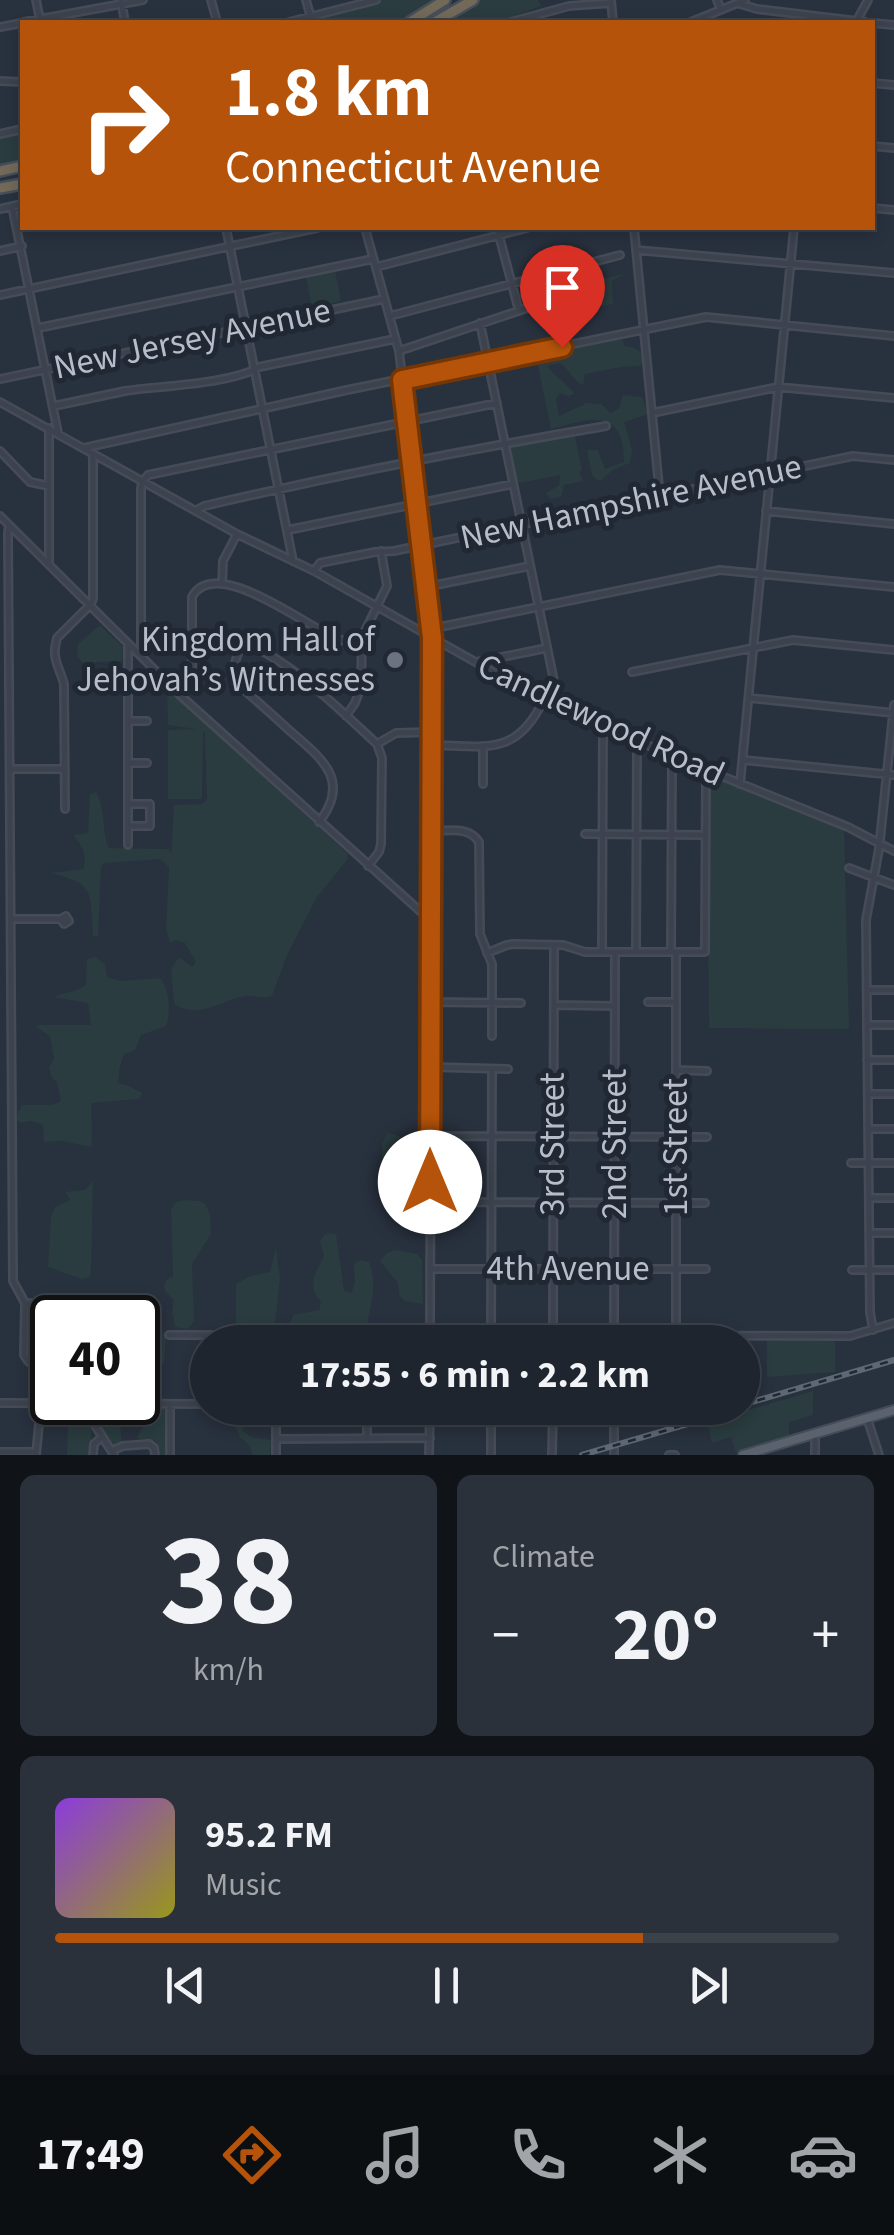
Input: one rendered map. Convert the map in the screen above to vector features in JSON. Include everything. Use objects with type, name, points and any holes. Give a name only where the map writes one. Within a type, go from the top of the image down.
[{"type":"highway","points":[[413,20],[445,0]]},
{"type":"highway","points":[[439,20],[474,0]]},
{"type":"main road","points":[[743,1455],[894,1410]]},
{"type":"street","points":[[44,20],[143,0]]},
{"type":"street","points":[[305,0],[310,20],[371,1]]},
{"type":"street","points":[[717,0],[721,10]]},
{"type":"street","points":[[696,20],[745,0]]},
{"type":"street","points":[[517,20],[569,6],[611,1]]},
{"type":"street","points":[[737,4],[843,20]]},
{"type":"street","points":[[0,209],[20,204]]},
{"type":"street","points":[[12,206],[58,434]]},
{"type":"street","points":[[226,230],[293,560]]},
{"type":"street","points":[[0,294],[307,230]]},
{"type":"street","points":[[366,230],[399,352],[432,638],[430,1325]]},
{"type":"street","points":[[634,230],[660,496]]},
{"type":"street","points":[[740,784],[794,230]]},
{"type":"street","points":[[376,268],[498,231],[519,311]]},
{"type":"street","points":[[0,251],[22,246]]},
{"type":"street","points":[[636,250],[894,273]]},
{"type":"street","points":[[390,316],[620,255]]},
{"type":"street","points":[[38,328],[374,258]]},
{"type":"street","points":[[399,352],[572,293]]},
{"type":"street","name":"New Jersey Avenue","points":[[0,379],[385,298]]},
{"type":"street","points":[[84,448],[706,317],[894,336]]},
{"type":"street","points":[[480,323],[559,705]]},
{"type":"street","points":[[54,406],[251,372],[395,338]]},
{"type":"street","points":[[652,413],[778,387],[894,398]]},
{"type":"street","name":"Candlewood Road","points":[[0,402],[532,694],[882,844]]},
{"type":"street","points":[[141,657],[142,482],[148,475],[497,403]]},
{"type":"street","points":[[195,511],[280,489],[606,426]]},
{"type":"street","points":[[49,565],[50,428]]},
{"type":"street","points":[[0,451],[30,482],[49,486]]},
{"type":"street","points":[[65,809],[64,684],[56,668],[55,645],[93,599],[94,455]]},
{"type":"street","name":"New Hampshire Avenue","points":[[314,571],[320,562],[420,546],[853,456],[894,460]]},
{"type":"street","points":[[288,530],[514,484]]},
{"type":"street","points":[[766,511],[894,524]]},
{"type":"street","points":[[0,516],[181,696],[430,920]]},
{"type":"street","points":[[10,526],[4,590],[9,656],[13,1281],[24,1303],[24,1355],[30,1363]]},
{"type":"street","points":[[222,584],[223,560],[237,534]]},
{"type":"street","points":[[346,716],[361,687],[364,630],[387,586],[381,551]]},
{"type":"street","points":[[426,587],[530,566]]},
{"type":"street","points":[[430,629],[720,570],[894,587]]},
{"type":"street","points":[[181,696],[190,682],[192,597],[202,586],[222,584],[253,593],[333,638],[361,642]]},
{"type":"street","points":[[192,636],[218,636],[243,642],[297,672],[378,744],[382,758],[381,844],[368,866]]},
{"type":"street","points":[[632,672],[794,640],[894,650]]},
{"type":"street","points":[[243,642],[234,667],[242,688],[318,756],[329,771],[332,796],[319,822]]},
{"type":"street","points":[[128,644],[128,845]]},
{"type":"street","points":[[477,662],[548,648]]},
{"type":"street","points":[[0,656],[9,656]]},
{"type":"street","points":[[532,694],[555,688]]},
{"type":"street","points":[[748,698],[894,710],[882,844],[866,920],[873,1330]]},
{"type":"street","points":[[431,745],[505,743],[524,732],[544,699]]},
{"type":"street","points":[[128,721],[147,722]]},
{"type":"street","points":[[602,952],[603,726]]},
{"type":"street","points":[[378,744],[396,733],[431,732]]},
{"type":"street","points":[[0,735],[10,735]]},
{"type":"street","points":[[636,952],[637,740]]},
{"type":"street","points":[[483,746],[483,784]]},
{"type":"street","name":"1st Street","points":[[672,756],[676,1325]]},
{"type":"street","points":[[743,760],[891,775]]},
{"type":"street","points":[[128,763],[147,763]]},
{"type":"street","points":[[10,770],[65,769]]},
{"type":"street","points":[[487,953],[507,945],[554,945],[585,952],[705,952],[706,770]]},
{"type":"street","points":[[128,804],[150,804],[150,826],[128,826]]},
{"type":"street","points":[[884,809],[894,810]]},
{"type":"street","points":[[0,812],[10,812]]},
{"type":"street","points":[[431,830],[468,832],[480,842],[480,934],[492,964],[492,1036]]},
{"type":"street","points":[[585,834],[706,834]]},
{"type":"street","points":[[882,844],[894,848]]},
{"type":"street","points":[[849,868],[894,885]]},
{"type":"street","points":[[413,906],[430,906]]},
{"type":"street","points":[[10,920],[60,919]]},
{"type":"street","name":"3rd Street","points":[[553,1325],[554,945]]},
{"type":"street","name":"2nd Street","points":[[614,1325],[615,952]]},
{"type":"street","points":[[867,990],[894,990]]},
{"type":"street","points":[[430,1002],[521,1003]]},
{"type":"street","points":[[648,1002],[676,1002]]},
{"type":"street","points":[[554,1005],[615,1006]]},
{"type":"street","points":[[867,1025],[894,1025]]},
{"type":"street","points":[[867,1060],[894,1060]]},
{"type":"street","points":[[430,1067],[508,1070]]},
{"type":"street","points":[[492,1068],[492,1325]]},
{"type":"street","points":[[676,1070],[706,1071]]},
{"type":"street","points":[[868,1094],[894,1094]]},
{"type":"street","points":[[868,1129],[894,1129]]},
{"type":"street","points":[[430,1136],[707,1137]]},
{"type":"street","points":[[851,1163],[894,1163]]},
{"type":"street","points":[[869,1198],[894,1198]]},
{"type":"street","points":[[430,1202],[705,1203]]},
{"type":"street","points":[[870,1233],[894,1232]]},
{"type":"street","name":"4th Avenue","points":[[430,1269],[706,1270]]},
{"type":"street","points":[[852,1270],[894,1270]]},
{"type":"street","points":[[24,1303],[30,1303]]},
{"type":"street","points":[[760,1338],[850,1336],[894,1324]]},
{"type":"street","points":[[169,1335],[190,1336]]},
{"type":"street","points":[[0,1403],[30,1403]]},
{"type":"street","points":[[160,1404],[190,1404]]},
{"type":"street","points":[[170,1404],[170,1455]]},
{"type":"street","points":[[867,1418],[879,1455]]},
{"type":"street","points":[[0,1452],[36,1454],[40,1425]]},
{"type":"street","points":[[95,1425],[114,1453],[123,1446],[149,1444],[155,1455]]},
{"type":"street","points":[[276,1425],[276,1455]]},
{"type":"street","points":[[367,1425],[367,1438]]},
{"type":"street","points":[[430,1425],[430,1455]]},
{"type":"street","points":[[491,1455],[492,1425]]},
{"type":"street","points":[[552,1454],[553,1425]]},
{"type":"street","points":[[614,1425],[614,1455]]},
{"type":"street","points":[[815,1433],[815,1455]]},
{"type":"street","points":[[93,1455],[94,1444],[102,1436]]},
{"type":"street","points":[[276,1439],[430,1438]]},
{"type":"shaded area","points":[[382,0],[440,0],[407,20],[316,20]]},
{"type":"shaded area","points":[[478,0],[538,0],[541,6],[503,20],[443,20]]},
{"type":"shaded area","points":[[20,134],[20,163],[0,168],[0,138]]},
{"type":"shaded area","points":[[335,270],[341,301],[312,309],[306,276]]},
{"type":"shaded area","points":[[624,274],[612,281],[613,304],[594,308],[583,287]]},
{"type":"shaded area","points":[[623,339],[624,346],[641,354],[641,366],[585,374],[583,385],[560,363],[548,366],[574,394],[560,393],[556,399],[559,416],[587,403],[601,404],[611,413],[619,408],[623,395],[642,397],[648,414],[624,422],[632,450],[630,463],[597,480],[592,475],[587,450],[598,450],[605,469],[624,462],[618,432],[612,424],[592,420],[551,429],[536,356]]},
{"type":"shaded area","points":[[574,432],[583,481],[564,485],[561,497],[550,499],[546,493],[559,485],[560,475],[515,484],[509,444]]},
{"type":"shaded area","points":[[100,625],[123,647],[122,661],[83,663],[77,656],[78,644]]},
{"type":"shaded area","points":[[167,689],[347,853],[348,859],[317,897],[287,955],[272,996],[247,996],[193,1010],[174,1004],[171,969],[179,957],[192,967],[196,962],[185,943],[170,943],[166,928],[169,867],[160,859],[101,866],[98,936],[93,936],[88,892],[76,881],[50,873],[83,869],[83,851],[73,835],[88,833],[90,795],[96,792],[109,848],[169,849],[171,854],[174,805],[201,804],[207,800],[203,730],[202,799],[168,799],[168,730],[195,729],[168,725]]},
{"type":"shaded area","points":[[707,773],[844,829],[849,1029],[709,1028]]},
{"type":"shaded area","points":[[95,957],[105,964],[107,977],[121,981],[160,978],[168,994],[168,1021],[166,1026],[141,1035],[135,1050],[124,1054],[118,1083],[142,1093],[139,1099],[91,1103],[92,1147],[44,1142],[43,1124],[15,1119],[22,1105],[53,1105],[61,1101],[49,1068],[54,1058],[50,1036],[36,1027],[91,1025],[88,1003],[53,997],[86,985],[87,959]]},
{"type":"shaded area","points":[[387,1133],[399,1136],[406,1144],[400,1167],[400,1194],[382,1183],[382,1144]]},
{"type":"shaded area","points":[[93,1181],[91,1271],[90,1277],[82,1279],[48,1267],[51,1216],[55,1207],[70,1200],[65,1192],[85,1190]]},
{"type":"shaded area","points":[[200,1201],[210,1215],[211,1234],[192,1264],[194,1321],[188,1329],[175,1327],[174,1301],[164,1287],[173,1276],[171,1209],[176,1202]]},
{"type":"shaded area","points":[[326,1233],[336,1234],[344,1290],[351,1293],[354,1264],[360,1260],[369,1262],[373,1288],[367,1325],[289,1325],[293,1315],[319,1310],[321,1302],[313,1283],[324,1255],[320,1241]]},
{"type":"shaded area","points":[[276,1248],[280,1279],[275,1325],[236,1325],[236,1284],[270,1272]]},
{"type":"shaded area","points":[[395,1250],[417,1254],[422,1260],[423,1304],[405,1301],[399,1295],[398,1283],[380,1261]]},
{"type":"shaded area","points":[[163,1330],[164,1364],[160,1364]]},
{"type":"shaded area","points":[[767,1341],[835,1341],[835,1372],[767,1377]]},
{"type":"shaded area","points":[[813,1391],[813,1415],[789,1422],[789,1436],[736,1452],[731,1437],[712,1443],[708,1425],[760,1425],[760,1406]]},
{"type":"shaded area","points":[[160,1409],[166,1409],[168,1455],[159,1455],[156,1442],[137,1438],[143,1425],[160,1425]]},
{"type":"shaded area","points":[[68,1425],[91,1425],[91,1455],[67,1455]]},
{"type":"shaded area","points":[[122,1425],[122,1443],[113,1444],[98,1426]]},
{"type":"shaded area","points":[[235,1425],[243,1425],[243,1431],[251,1437],[271,1440],[270,1455],[252,1455],[250,1446]]},
{"type":"railway","points":[[760,1400],[894,1360]]},
{"type":"railway","points":[[582,1455],[684,1425]]},
{"type":"place","name":"Kingdom Hall of Jehovah’s Witnesses","points":[[395,660]]},
{"type":"route","points":[[430,1182],[432,638],[402,380],[562,347]]}]
